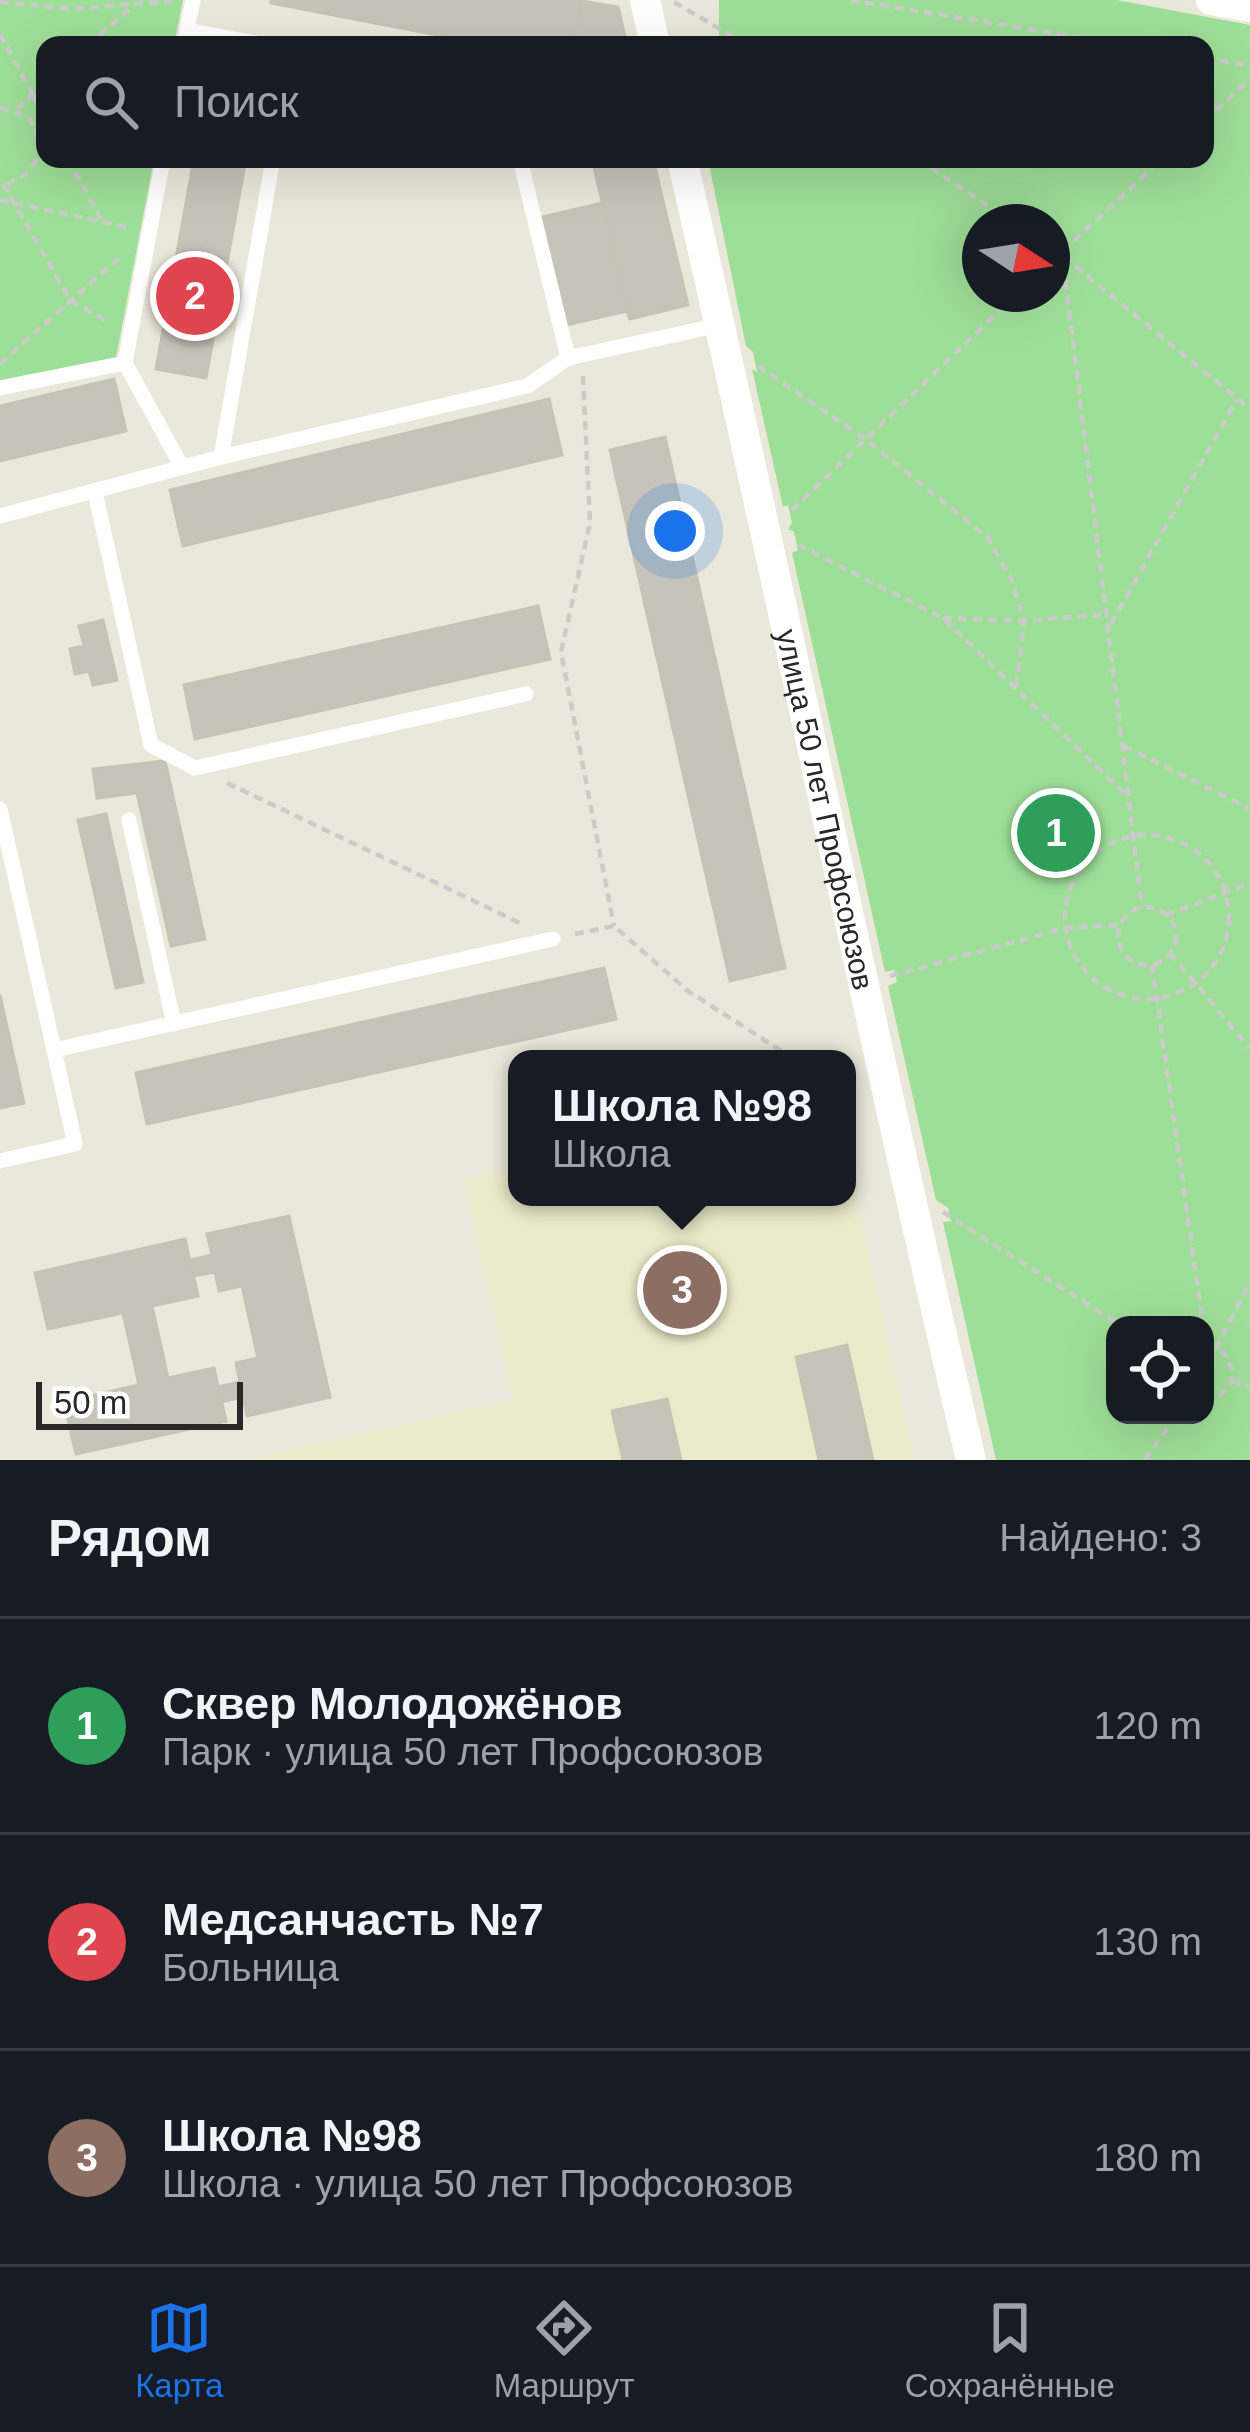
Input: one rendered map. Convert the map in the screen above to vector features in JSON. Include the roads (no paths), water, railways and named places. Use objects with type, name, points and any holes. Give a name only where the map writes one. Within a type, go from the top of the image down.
[{"type":"street","points":[[645,0],[653,36]]},
{"type":"street","name":"улица 50 лет Профсоюзов","points":[[684,168],[861,982],[971,1460]]},
{"type":"lane","points":[[185,36],[192,0]]},
{"type":"lane","points":[[162,168],[125,363],[182,467]]},
{"type":"lane","points":[[221,457],[271,168]]},
{"type":"lane","points":[[523,168],[575,356]]},
{"type":"lane","points":[[0,516],[221,457],[527,386],[575,356],[722,333]]},
{"type":"lane","points":[[0,388],[125,363]]},
{"type":"lane","points":[[95,493],[151,745],[195,768],[526,694]]},
{"type":"lane","points":[[0,809],[75,1144],[0,1161]]},
{"type":"lane","points":[[129,820],[174,1024]]},
{"type":"lane","points":[[54,1051],[553,939]]},
{"type":"place","name":"Медсанчасть №7","points":[[195,296]]},
{"type":"place","name":"Сквер Молодожёнов","points":[[1056,833]]},
{"type":"place","name":"Школа №98","points":[[682,1290]]}]
